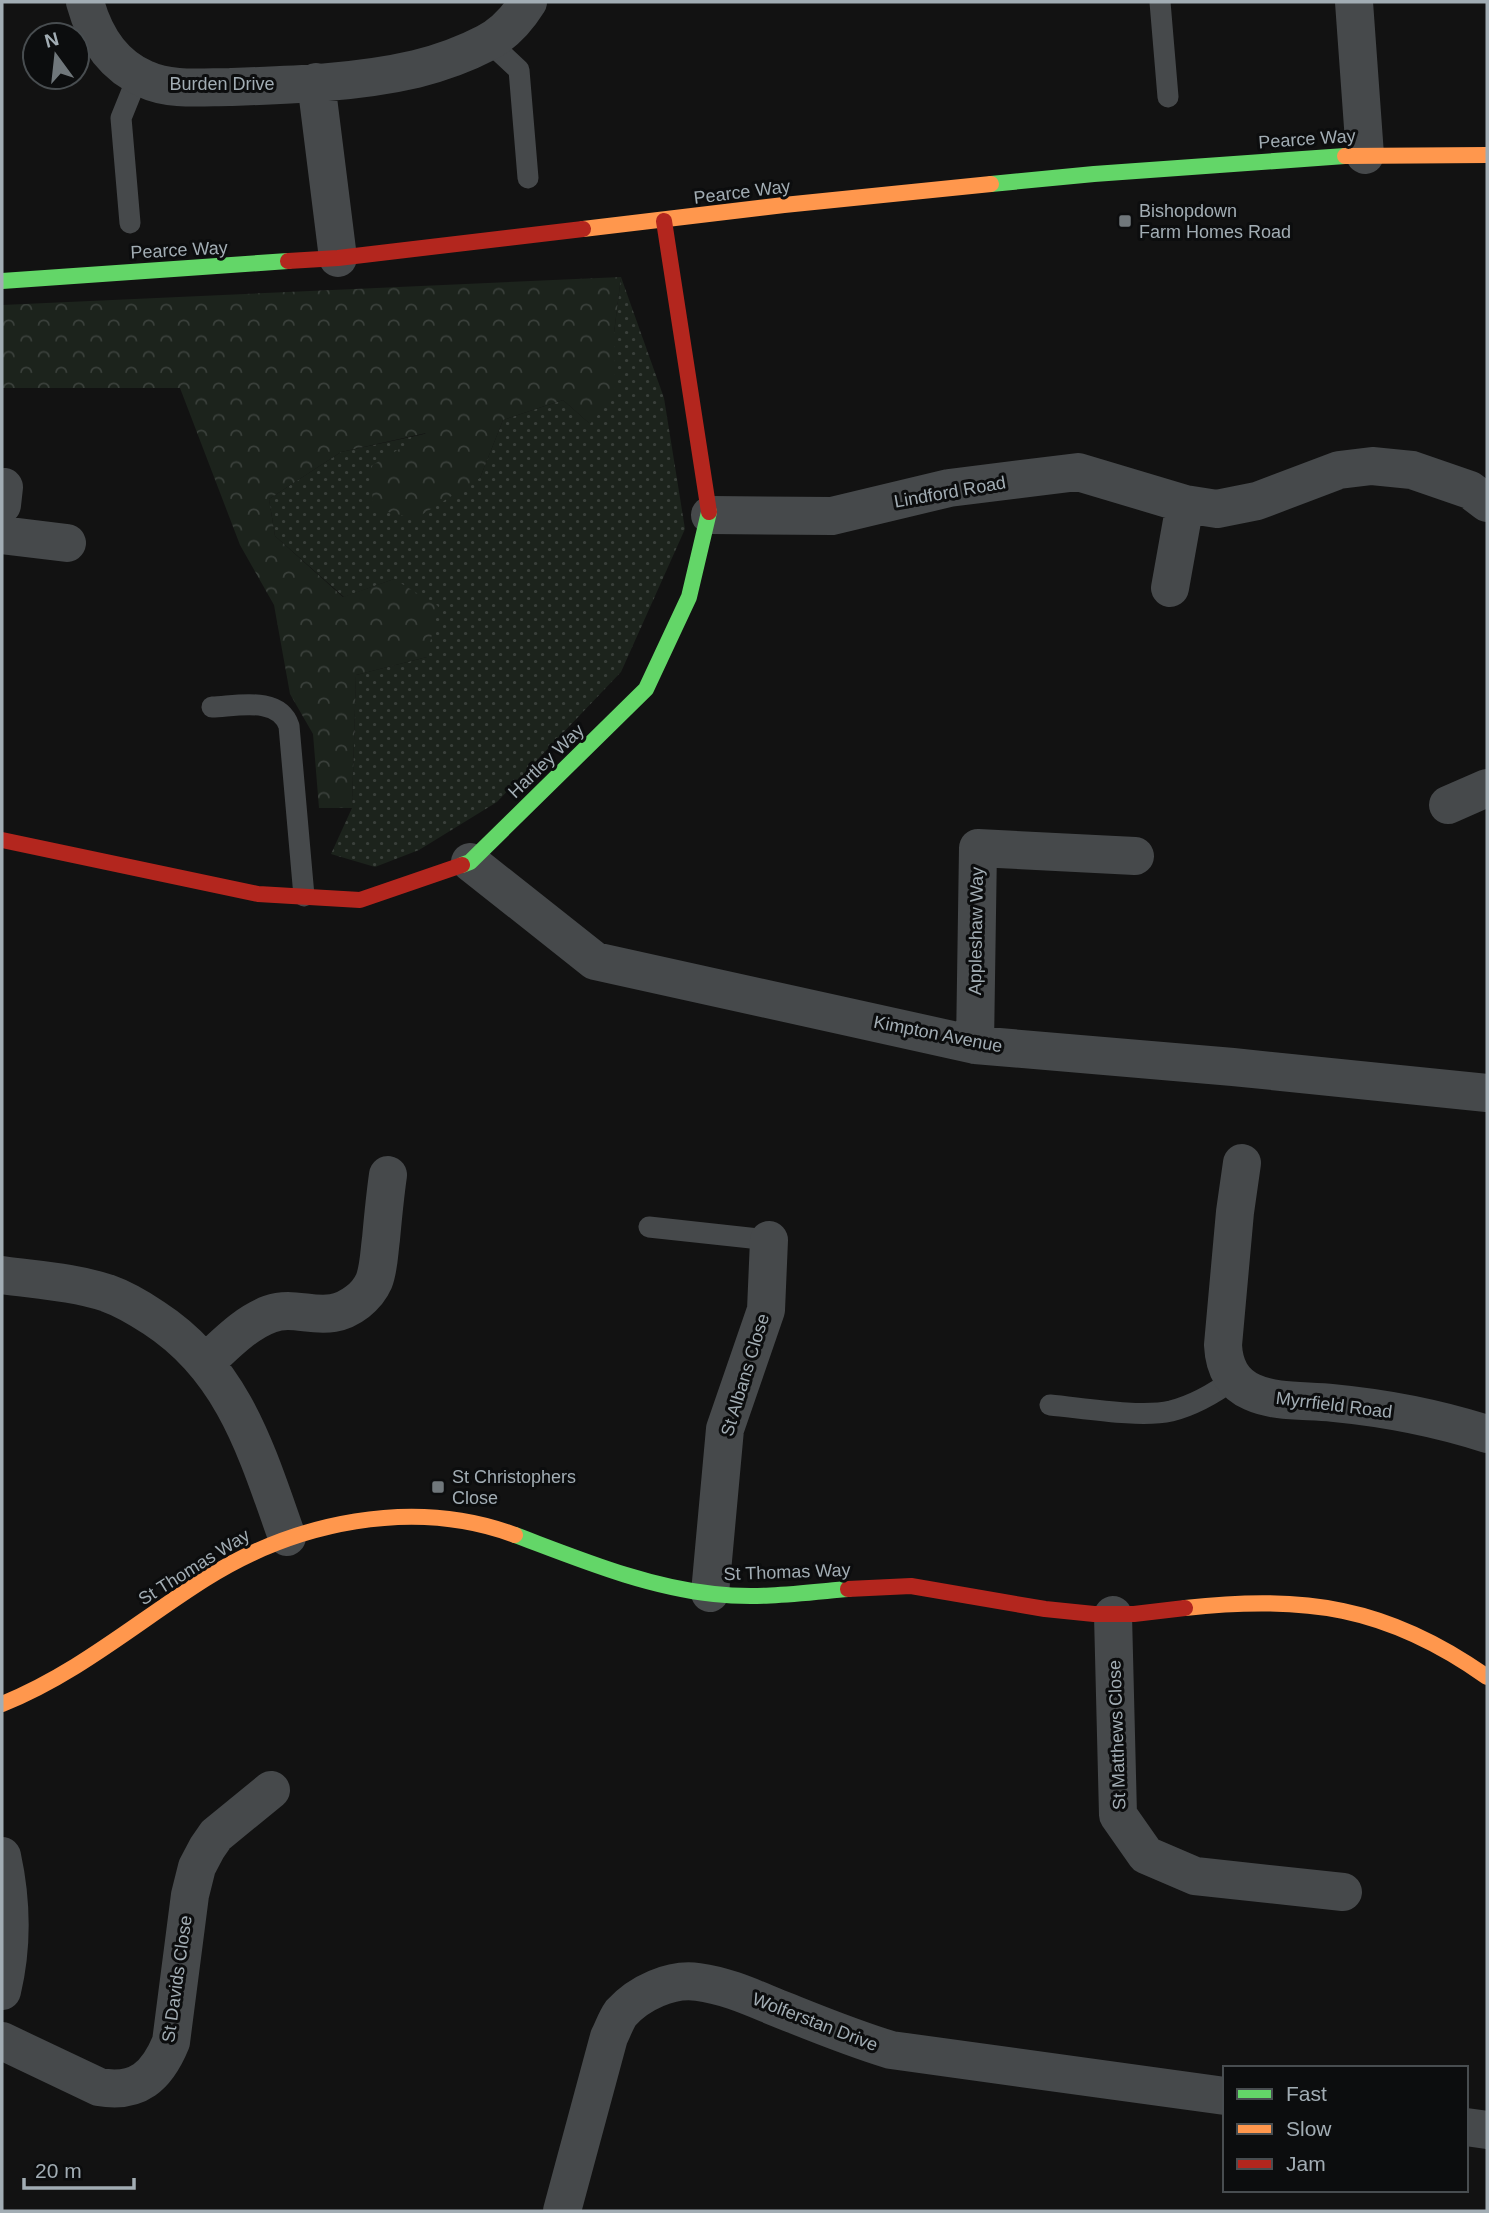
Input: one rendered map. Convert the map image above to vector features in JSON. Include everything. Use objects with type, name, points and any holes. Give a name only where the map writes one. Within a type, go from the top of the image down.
[{"type":"street","name":"Burden Drive","points":[[85,2],[104,46],[115,59],[138,76],[167,86],[205,87],[316,82],[416,69],[489,42],[519,17],[528,2]]},
{"type":"street","points":[[1354,2],[1365,155]]},
{"type":"street","points":[[316,82],[338,258]]},
{"type":"street","name":"Pearce Way","points":[[2,281],[338,258],[924,190],[1094,174],[1365,155],[1487,155]]},
{"type":"street","name":"Hartley Way","points":[[2,840],[258,894],[360,900],[470,862],[646,689],[689,597],[710,515],[664,221]]},
{"type":"street","name":"Lindford Road","points":[[710,515],[832,516],[949,488],[1078,472],[1185,504],[1217,509],[1257,500],[1339,470],[1372,466],[1412,470],[1470,491],[1487,503]]},
{"type":"street","points":[[1170,588],[1185,504]]},
{"type":"street","points":[[2,535],[67,544]]},
{"type":"street","points":[[1448,804],[1487,788]]},
{"type":"street","name":"Appleshaw Way","points":[[975,1045],[978,849],[1135,856]]},
{"type":"street","name":"Kimpton Avenue","points":[[470,862],[595,961],[975,1045],[1233,1067],[1487,1093]]},
{"type":"street","points":[[1234,1379],[1223,1358],[1223,1345],[1242,1163]]},
{"type":"street","points":[[206,1362],[254,1321],[268,1314],[295,1310],[331,1314],[354,1304],[366,1294],[374,1281],[378,1266],[388,1175]]},
{"type":"street","name":"St Albans Close","points":[[710,1593],[724,1429],[766,1310],[769,1240]]},
{"type":"street","points":[[2,1275],[73,1284],[107,1293],[131,1303],[171,1329],[206,1362],[244,1423],[287,1537]]},
{"type":"street","name":"Myrrfield Road","points":[[1234,1379],[1250,1392],[1263,1396],[1410,1414],[1450,1422],[1487,1434]]},
{"type":"street","name":"St Thomas Way","points":[[2,1704],[66,1674],[200,1582],[260,1548],[287,1537],[356,1521],[394,1517],[427,1517],[472,1522],[616,1570],[710,1593],[788,1594],[901,1585],[1033,1607],[1113,1615],[1253,1603],[1297,1603],[1332,1607],[1365,1615],[1402,1629],[1484,1667]]},
{"type":"street","name":"St Matthews Close","points":[[1113,1615],[1118,1815],[1146,1855],[1195,1876],[1343,1892]]},
{"type":"street","name":"St Davids Close","points":[[2,2041],[99,2087],[127,2088],[142,2082],[155,2072],[171,2042],[190,1895],[197,1867],[216,1835],[271,1790]]},
{"type":"street","points":[[2,1856],[10,1902],[11,1935],[2,1991]]},
{"type":"street","name":"Wolferstan Drive","points":[[562,2211],[609,2037],[620,2015],[634,2002],[653,1990],[676,1983],[696,1981],[730,1989],[858,2040],[891,2050],[1223,2096]]},
{"type":"street","points":[[1468,2127],[1487,2130]]},
{"type":"lane","points":[[1160,2],[1168,97]]},
{"type":"lane","points":[[489,42],[519,70],[528,178]]},
{"type":"lane","points":[[130,223],[121,118],[138,76]]},
{"type":"lane","points":[[212,707],[271,707],[286,716],[304,896]]},
{"type":"lane","points":[[649,1227],[769,1240]]},
{"type":"lane","points":[[1050,1405],[1133,1412],[1169,1412],[1213,1395],[1234,1379]]},
{"type":"green space","points":[[621,277],[664,398],[685,529],[621,672],[497,802],[419,850],[375,867],[331,854],[352,808],[356,675],[427,657],[394,579],[344,597],[275,536],[269,499],[341,452],[429,433],[480,478],[503,420],[563,400],[589,423],[614,333]]},
{"type":"green space","points":[[621,277],[614,333],[615,395],[590,424],[563,400],[503,420],[480,478],[415,519],[373,508],[371,466],[426,433],[341,452],[269,499],[275,536],[343,597],[394,579],[438,606],[427,657],[356,675],[352,808],[319,808],[313,734],[290,694],[274,605],[240,545],[180,388],[2,388],[2,305]]},
{"type":"traffic: fast","points":[[991,184],[1345,156]]},
{"type":"traffic: fast","points":[[2,281],[288,261]]},
{"type":"traffic: fast","points":[[462,865],[470,862],[646,689],[689,597],[709,512]]},
{"type":"traffic: fast","points":[[515,1535],[638,1579],[689,1590],[748,1596],[848,1589]]},
{"type":"traffic: slow","points":[[1345,156],[1487,155]]},
{"type":"traffic: slow","points":[[583,229],[991,184]]},
{"type":"traffic: slow","points":[[2,1704],[81,1663],[205,1579],[240,1559],[316,1530],[356,1521],[396,1517],[436,1518],[476,1524],[515,1535]]},
{"type":"traffic: slow","points":[[1185,1608],[1268,1603],[1343,1611],[1414,1634],[1487,1677]]},
{"type":"traffic: jam","points":[[664,221],[709,512]]},
{"type":"traffic: jam","points":[[288,261],[338,258],[583,229]]},
{"type":"traffic: jam","points":[[2,840],[258,894],[360,900],[462,865]]},
{"type":"traffic: jam","points":[[848,1589],[911,1586],[1045,1609],[1094,1614],[1134,1614],[1185,1608]]},
{"type":"place","name":"Bishopdown Farm Homes Road","points":[[1125,221]]},
{"type":"place","name":"St Christophers Close","points":[[438,1487]]}]
